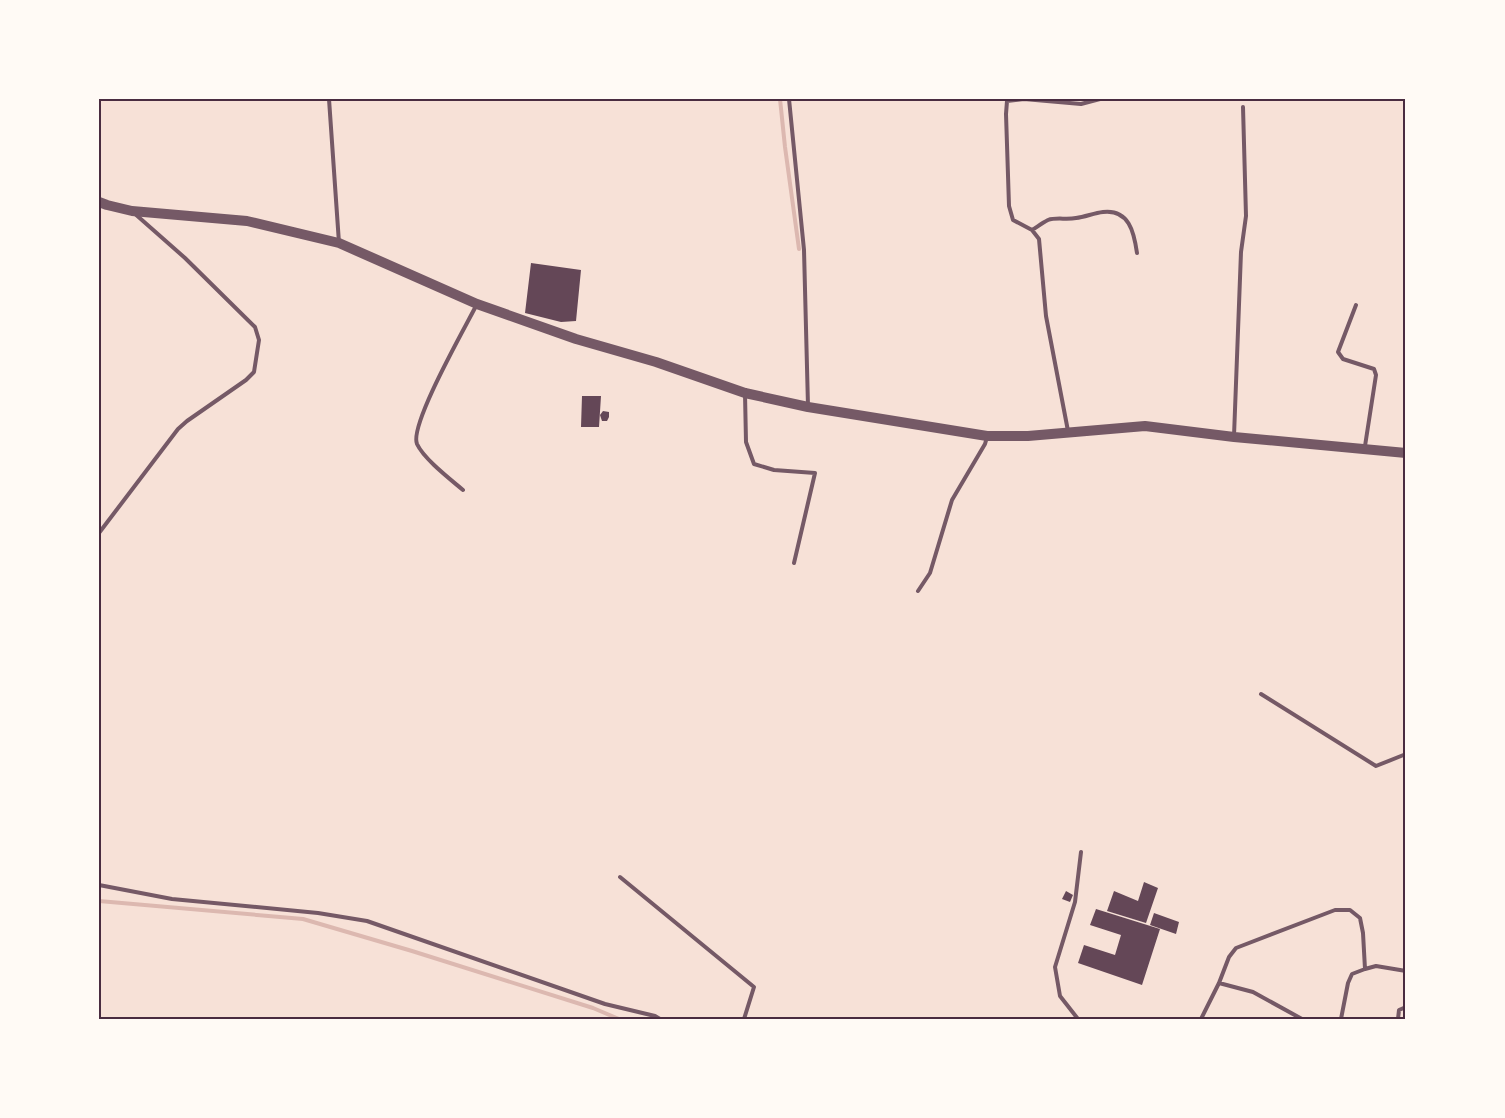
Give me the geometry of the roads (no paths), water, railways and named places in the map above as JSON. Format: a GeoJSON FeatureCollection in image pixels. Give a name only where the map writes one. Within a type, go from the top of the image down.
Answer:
{"type":"FeatureCollection","features":[{"type":"Feature","properties":{"kind":"street"},"geometry":{"type":"LineString","coordinates":[[99,202],[132,211],[247,221],[339,243],[477,304],[576,339],[656,362],[745,393],[808,407],[987,436],[1028,436],[1145,426],[1406,453]]}},
{"type":"Feature","properties":{"kind":"lane"},"geometry":{"type":"LineString","coordinates":[[329,99],[339,243]]}},
{"type":"Feature","properties":{"kind":"lane"},"geometry":{"type":"LineString","coordinates":[[789,99],[804,250],[808,407]]}},
{"type":"Feature","properties":{"kind":"lane"},"geometry":{"type":"LineString","coordinates":[[1068,432],[1046,316],[1039,238],[1032,230],[1013,220],[1009,206],[1007,100],[1024,99],[1081,104],[1100,99]]}},
{"type":"Feature","properties":{"kind":"lane"},"geometry":{"type":"LineString","coordinates":[[1234,437],[1241,252],[1246,216],[1243,107]]}},
{"type":"Feature","properties":{"kind":"lane"},"geometry":{"type":"LineString","coordinates":[[99,533],[178,429],[254,372],[259,340],[255,327],[185,258],[132,211]]}},
{"type":"Feature","properties":{"kind":"lane"},"geometry":{"type":"LineString","coordinates":[[1032,230],[1050,220],[1113,212],[1122,216],[1130,224],[1137,253]]}},
{"type":"Feature","properties":{"kind":"lane"},"geometry":{"type":"LineString","coordinates":[[463,490],[431,462],[417,443],[416,432],[438,379],[477,304]]}},
{"type":"Feature","properties":{"kind":"lane"},"geometry":{"type":"LineString","coordinates":[[1356,305],[1338,352],[1343,359],[1374,369],[1376,375],[1365,450]]}},
{"type":"Feature","properties":{"kind":"lane"},"geometry":{"type":"LineString","coordinates":[[745,393],[746,442],[754,464],[774,470],[815,473],[794,563]]}},
{"type":"Feature","properties":{"kind":"lane"},"geometry":{"type":"LineString","coordinates":[[918,591],[930,573],[952,500],[986,444],[987,436]]}},
{"type":"Feature","properties":{"kind":"lane"},"geometry":{"type":"LineString","coordinates":[[1261,694],[1376,766],[1406,754]]}},
{"type":"Feature","properties":{"kind":"lane"},"geometry":{"type":"LineString","coordinates":[[1078,1019],[1060,996],[1055,967],[1075,902],[1081,852]]}},
{"type":"Feature","properties":{"kind":"lane"},"geometry":{"type":"LineString","coordinates":[[620,877],[754,987],[744,1019]]}},
{"type":"Feature","properties":{"kind":"lane"},"geometry":{"type":"LineString","coordinates":[[99,885],[172,899],[318,913],[367,921],[605,1004],[660,1019]]}},
{"type":"Feature","properties":{"kind":"lane"},"geometry":{"type":"LineString","coordinates":[[1201,1019],[1229,957],[1236,948],[1335,910],[1350,910],[1360,918],[1365,969]]}},
{"type":"Feature","properties":{"kind":"lane"},"geometry":{"type":"LineString","coordinates":[[1341,1019],[1352,974],[1376,966],[1406,971]]}},
{"type":"Feature","properties":{"kind":"lane"},"geometry":{"type":"LineString","coordinates":[[1219,983],[1253,992],[1302,1019]]}},
{"type":"Feature","properties":{"kind":"lane"},"geometry":{"type":"LineString","coordinates":[[1398,1019],[1399,1010],[1406,1006]]}},
{"type":"Feature","properties":{"kind":"waterway"},"geometry":{"type":"LineString","coordinates":[[780,99],[799,249]]}},
{"type":"Feature","properties":{"kind":"waterway"},"geometry":{"type":"LineString","coordinates":[[99,901],[303,919],[593,1008],[619,1019]]}}]}
